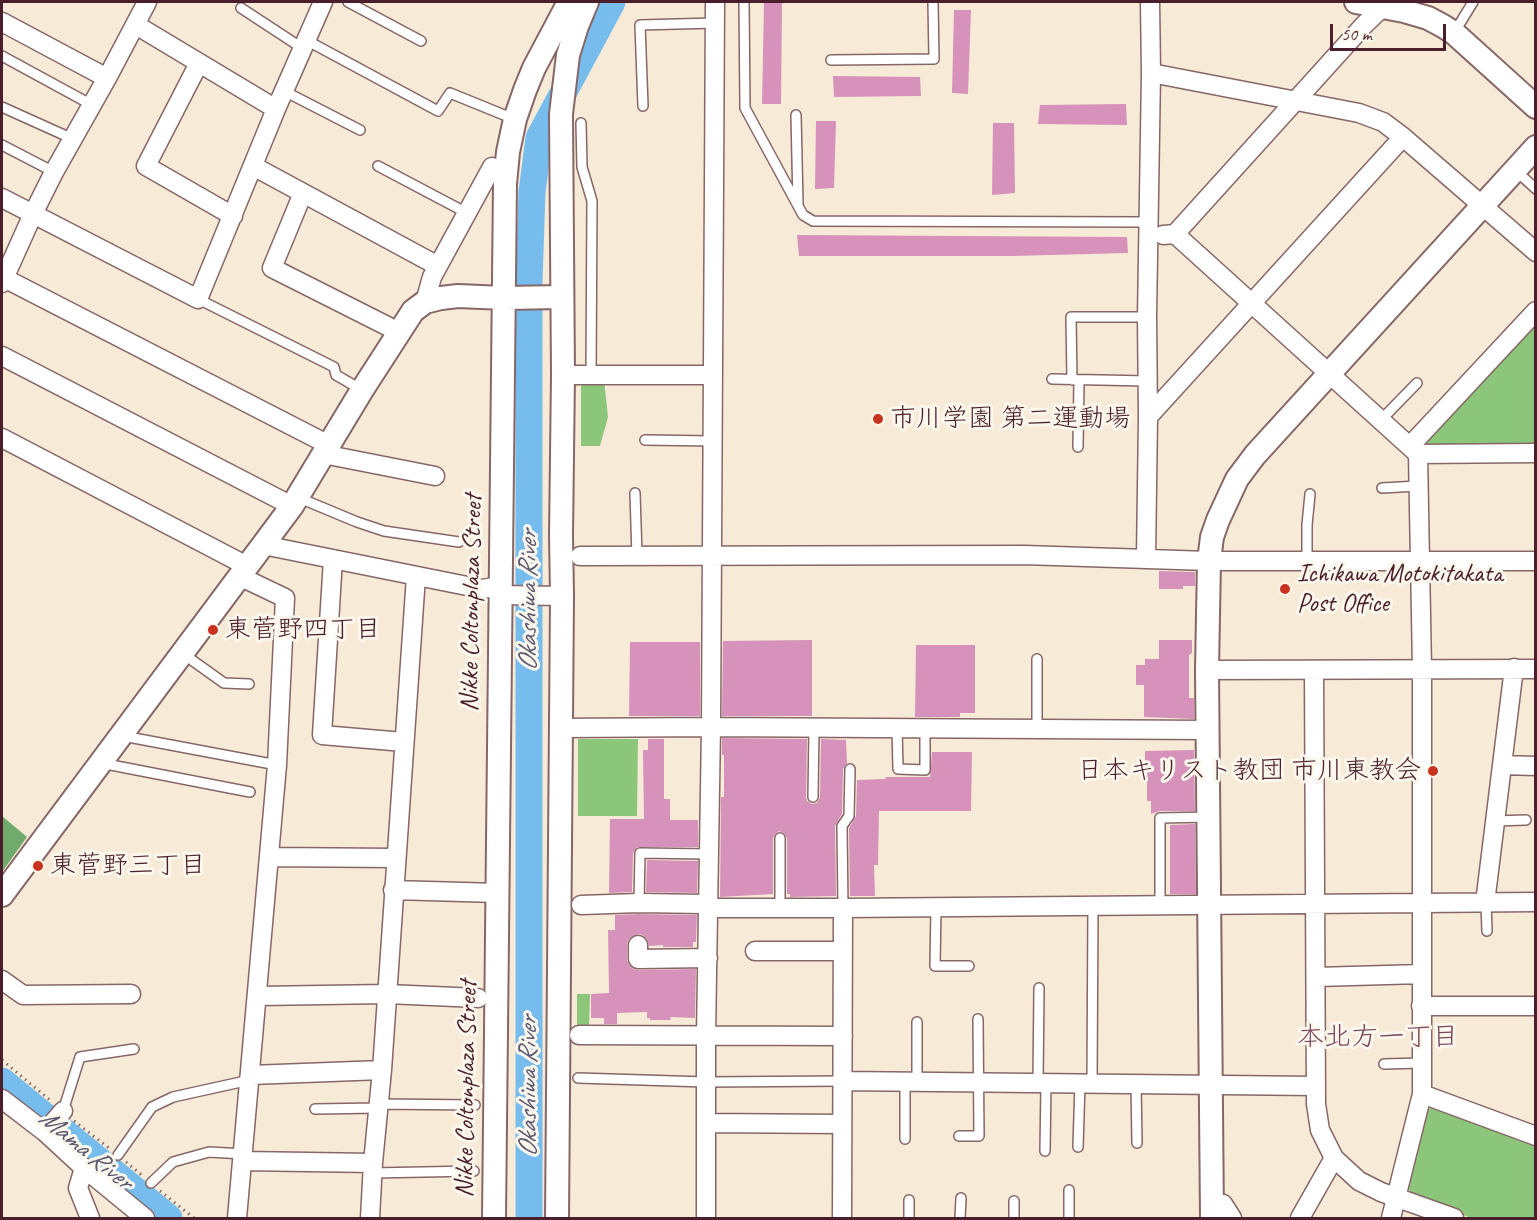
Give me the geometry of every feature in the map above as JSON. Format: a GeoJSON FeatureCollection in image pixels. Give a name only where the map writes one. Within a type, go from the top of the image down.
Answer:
{"type":"FeatureCollection","features":[{"type":"Feature","properties":{"kind":"street"},"geometry":{"type":"LineString","coordinates":[[147,2],[54,172],[2,279],[326,449],[435,476]]}},
{"type":"Feature","properties":{"kind":"street"},"geometry":{"type":"LineString","coordinates":[[2,198],[198,299],[276,109],[323,2]]}},
{"type":"Feature","properties":{"kind":"street","name":"Nikke Coltonplaza Street"},"geometry":{"type":"LineString","coordinates":[[494,1218],[501,590],[510,298],[505,184],[508,152],[515,119],[534,68],[569,2]]}},
{"type":"Feature","properties":{"kind":"street"},"geometry":{"type":"LineString","coordinates":[[557,1218],[563,375],[557,297],[561,114],[568,55],[587,2]]}},
{"type":"Feature","properties":{"kind":"street"},"geometry":{"type":"LineString","coordinates":[[706,1218],[716,2]]}},
{"type":"Feature","properties":{"kind":"street"},"geometry":{"type":"LineString","coordinates":[[1146,558],[1150,2]]}},
{"type":"Feature","properties":{"kind":"street"},"geometry":{"type":"LineString","coordinates":[[1356,2],[1385,4],[1428,18],[1454,33],[1536,107]]}},
{"type":"Feature","properties":{"kind":"street"},"geometry":{"type":"LineString","coordinates":[[1175,234],[1385,4]]}},
{"type":"Feature","properties":{"kind":"street"},"geometry":{"type":"LineString","coordinates":[[2,22],[107,78]]}},
{"type":"Feature","properties":{"kind":"street"},"geometry":{"type":"LineString","coordinates":[[136,25],[276,109]]}},
{"type":"Feature","properties":{"kind":"street"},"geometry":{"type":"LineString","coordinates":[[199,63],[146,166],[233,216]]}},
{"type":"Feature","properties":{"kind":"street"},"geometry":{"type":"LineString","coordinates":[[1151,73],[1359,113],[1383,122],[1403,136],[1536,252]]}},
{"type":"Feature","properties":{"kind":"street"},"geometry":{"type":"LineString","coordinates":[[1148,417],[1403,136]]}},
{"type":"Feature","properties":{"kind":"street"},"geometry":{"type":"LineString","coordinates":[[1213,1211],[1207,670],[1209,561],[1212,537],[1237,479],[1255,455],[1536,147]]}},
{"type":"Feature","properties":{"kind":"street"},"geometry":{"type":"LineString","coordinates":[[253,166],[438,266]]}},
{"type":"Feature","properties":{"kind":"street"},"geometry":{"type":"LineString","coordinates":[[425,302],[432,277],[492,167]]}},
{"type":"Feature","properties":{"kind":"street"},"geometry":{"type":"LineString","coordinates":[[303,193],[272,268],[399,332]]}},
{"type":"Feature","properties":{"kind":"street"},"geometry":{"type":"LineString","coordinates":[[1149,229],[1175,234],[1414,450],[1536,453]]}},
{"type":"Feature","properties":{"kind":"street"},"geometry":{"type":"LineString","coordinates":[[2,895],[295,501],[413,311],[425,302],[458,296],[557,297]]}},
{"type":"Feature","properties":{"kind":"street"},"geometry":{"type":"LineString","coordinates":[[1391,1218],[1422,1094],[1422,669],[1418,486],[1414,450],[1536,311]]}},
{"type":"Feature","properties":{"kind":"street"},"geometry":{"type":"LineString","coordinates":[[2,356],[295,501]]}},
{"type":"Feature","properties":{"kind":"street"},"geometry":{"type":"LineString","coordinates":[[563,375],[713,375]]}},
{"type":"Feature","properties":{"kind":"street"},"geometry":{"type":"LineString","coordinates":[[2,438],[243,571],[285,598],[278,765],[237,1218]]}},
{"type":"Feature","properties":{"kind":"street"},"geometry":{"type":"LineString","coordinates":[[263,545],[482,588],[562,597]]}},
{"type":"Feature","properties":{"kind":"street"},"geometry":{"type":"LineString","coordinates":[[580,556],[1024,555],[1209,561],[1536,561]]}},
{"type":"Feature","properties":{"kind":"street"},"geometry":{"type":"LineString","coordinates":[[333,559],[322,735],[404,742]]}},
{"type":"Feature","properties":{"kind":"street"},"geometry":{"type":"LineString","coordinates":[[370,1218],[416,576]]}},
{"type":"Feature","properties":{"kind":"street"},"geometry":{"type":"LineString","coordinates":[[1486,903],[1514,668]]}},
{"type":"Feature","properties":{"kind":"street"},"geometry":{"type":"LineString","coordinates":[[1207,670],[1536,669]]}},
{"type":"Feature","properties":{"kind":"street"},"geometry":{"type":"LineString","coordinates":[[1314,670],[1316,1104],[1320,1130],[1334,1158],[1359,1181],[1455,1218]]}},
{"type":"Feature","properties":{"kind":"street"},"geometry":{"type":"LineString","coordinates":[[561,728],[1208,730]]}},
{"type":"Feature","properties":{"kind":"street"},"geometry":{"type":"LineString","coordinates":[[1502,765],[1536,766]]}},
{"type":"Feature","properties":{"kind":"street"},"geometry":{"type":"LineString","coordinates":[[270,857],[396,858]]}},
{"type":"Feature","properties":{"kind":"street"},"geometry":{"type":"LineString","coordinates":[[393,890],[498,893]]}},
{"type":"Feature","properties":{"kind":"street"},"geometry":{"type":"LineString","coordinates":[[581,905],[639,903],[704,904],[708,908],[843,908],[1536,902]]}},
{"type":"Feature","properties":{"kind":"street"},"geometry":{"type":"LineString","coordinates":[[842,1218],[843,908]]}},
{"type":"Feature","properties":{"kind":"street"},"geometry":{"type":"LineString","coordinates":[[638,945],[638,959],[708,958]]}},
{"type":"Feature","properties":{"kind":"street"},"geometry":{"type":"LineString","coordinates":[[756,951],[843,951]]}},
{"type":"Feature","properties":{"kind":"street"},"geometry":{"type":"LineString","coordinates":[[1316,977],[1422,974]]}},
{"type":"Feature","properties":{"kind":"street"},"geometry":{"type":"LineString","coordinates":[[2,980],[23,994],[131,994]]}},
{"type":"Feature","properties":{"kind":"street"},"geometry":{"type":"LineString","coordinates":[[258,996],[387,994],[478,998]]}},
{"type":"Feature","properties":{"kind":"street"},"geometry":{"type":"LineString","coordinates":[[1421,1006],[1536,1006]]}},
{"type":"Feature","properties":{"kind":"street"},"geometry":{"type":"LineString","coordinates":[[579,1035],[843,1036]]}},
{"type":"Feature","properties":{"kind":"street"},"geometry":{"type":"LineString","coordinates":[[250,1078],[382,1070]]}},
{"type":"Feature","properties":{"kind":"street"},"geometry":{"type":"LineString","coordinates":[[843,1081],[1316,1086]]}},
{"type":"Feature","properties":{"kind":"street"},"geometry":{"type":"LineString","coordinates":[[1422,1094],[1536,1136]]}},
{"type":"Feature","properties":{"kind":"street"},"geometry":{"type":"LineString","coordinates":[[2,1099],[45,1132],[84,1168],[145,1218]]}},
{"type":"Feature","properties":{"kind":"street"},"geometry":{"type":"LineString","coordinates":[[45,1132],[63,1111]]}},
{"type":"Feature","properties":{"kind":"street"},"geometry":{"type":"LineString","coordinates":[[706,1123],[842,1124]]}},
{"type":"Feature","properties":{"kind":"street"},"geometry":{"type":"LineString","coordinates":[[244,1157],[373,1168]]}},
{"type":"Feature","properties":{"kind":"street"},"geometry":{"type":"LineString","coordinates":[[1300,1218],[1334,1158]]}},
{"type":"Feature","properties":{"kind":"street"},"geometry":{"type":"LineString","coordinates":[[84,1168],[78,1188],[90,1218]]}},
{"type":"Feature","properties":{"kind":"street"},"geometry":{"type":"LineString","coordinates":[[1213,1211],[1223,1204],[1232,1218]]}},
{"type":"Feature","properties":{"kind":"lane"},"geometry":{"type":"LineString","coordinates":[[348,2],[421,41]]}},
{"type":"Feature","properties":{"kind":"lane"},"geometry":{"type":"LineString","coordinates":[[744,2],[745,108],[802,215],[813,221],[1149,229]]}},
{"type":"Feature","properties":{"kind":"lane"},"geometry":{"type":"LineString","coordinates":[[831,60],[934,59],[933,2]]}},
{"type":"Feature","properties":{"kind":"lane"},"geometry":{"type":"LineString","coordinates":[[1454,33],[1473,2]]}},
{"type":"Feature","properties":{"kind":"lane"},"geometry":{"type":"LineString","coordinates":[[241,8],[304,44],[438,111],[450,93],[515,119]]}},
{"type":"Feature","properties":{"kind":"lane"},"geometry":{"type":"LineString","coordinates":[[643,106],[640,25],[715,23]]}},
{"type":"Feature","properties":{"kind":"lane"},"geometry":{"type":"LineString","coordinates":[[2,56],[92,105]]}},
{"type":"Feature","properties":{"kind":"lane"},"geometry":{"type":"LineString","coordinates":[[284,91],[360,130]]}},
{"type":"Feature","properties":{"kind":"lane"},"geometry":{"type":"LineString","coordinates":[[2,107],[72,139]]}},
{"type":"Feature","properties":{"kind":"lane"},"geometry":{"type":"LineString","coordinates":[[796,115],[798,207]]}},
{"type":"Feature","properties":{"kind":"lane"},"geometry":{"type":"LineString","coordinates":[[581,123],[582,167],[592,201],[591,375]]}},
{"type":"Feature","properties":{"kind":"lane"},"geometry":{"type":"LineString","coordinates":[[2,145],[54,172]]}},
{"type":"Feature","properties":{"kind":"lane"},"geometry":{"type":"LineString","coordinates":[[378,166],[468,213]]}},
{"type":"Feature","properties":{"kind":"lane"},"geometry":{"type":"LineString","coordinates":[[1515,170],[1536,189]]}},
{"type":"Feature","properties":{"kind":"lane"},"geometry":{"type":"LineString","coordinates":[[198,299],[334,367],[336,375],[362,390]]}},
{"type":"Feature","properties":{"kind":"lane"},"geometry":{"type":"LineString","coordinates":[[1078,447],[1071,317],[1147,317]]}},
{"type":"Feature","properties":{"kind":"lane"},"geometry":{"type":"LineString","coordinates":[[1052,379],[1148,381]]}},
{"type":"Feature","properties":{"kind":"lane"},"geometry":{"type":"LineString","coordinates":[[1381,420],[1417,383]]}},
{"type":"Feature","properties":{"kind":"lane"},"geometry":{"type":"LineString","coordinates":[[645,440],[712,441]]}},
{"type":"Feature","properties":{"kind":"lane"},"geometry":{"type":"LineString","coordinates":[[1382,488],[1418,486]]}},
{"type":"Feature","properties":{"kind":"lane"},"geometry":{"type":"LineString","coordinates":[[635,493],[637,556]]}},
{"type":"Feature","properties":{"kind":"lane"},"geometry":{"type":"LineString","coordinates":[[1307,561],[1310,494]]}},
{"type":"Feature","properties":{"kind":"lane"},"geometry":{"type":"LineString","coordinates":[[295,501],[384,531],[459,542]]}},
{"type":"Feature","properties":{"kind":"lane"},"geometry":{"type":"LineString","coordinates":[[182,653],[224,683],[249,684]]}},
{"type":"Feature","properties":{"kind":"lane"},"geometry":{"type":"LineString","coordinates":[[1037,659],[1037,729]]}},
{"type":"Feature","properties":{"kind":"lane"},"geometry":{"type":"LineString","coordinates":[[813,797],[814,728]]}},
{"type":"Feature","properties":{"kind":"lane"},"geometry":{"type":"LineString","coordinates":[[897,728],[898,770],[925,770],[925,728]]}},
{"type":"Feature","properties":{"kind":"lane"},"geometry":{"type":"LineString","coordinates":[[120,735],[278,765]]}},
{"type":"Feature","properties":{"kind":"lane"},"geometry":{"type":"LineString","coordinates":[[106,754],[111,765],[250,792]]}},
{"type":"Feature","properties":{"kind":"lane"},"geometry":{"type":"LineString","coordinates":[[843,908],[843,826],[849,816],[850,769]]}},
{"type":"Feature","properties":{"kind":"lane"},"geometry":{"type":"LineString","coordinates":[[1160,905],[1160,818],[1209,817]]}},
{"type":"Feature","properties":{"kind":"lane"},"geometry":{"type":"LineString","coordinates":[[1495,821],[1526,820]]}},
{"type":"Feature","properties":{"kind":"lane"},"geometry":{"type":"LineString","coordinates":[[780,838],[780,908]]}},
{"type":"Feature","properties":{"kind":"lane"},"geometry":{"type":"LineString","coordinates":[[639,903],[640,853],[709,854]]}},
{"type":"Feature","properties":{"kind":"lane"},"geometry":{"type":"LineString","coordinates":[[1486,903],[1487,931]]}},
{"type":"Feature","properties":{"kind":"lane"},"geometry":{"type":"LineString","coordinates":[[1078,1147],[1086,1083],[1093,905]]}},
{"type":"Feature","properties":{"kind":"lane"},"geometry":{"type":"LineString","coordinates":[[936,907],[935,966],[969,966]]}},
{"type":"Feature","properties":{"kind":"lane"},"geometry":{"type":"LineString","coordinates":[[1039,988],[1045,1150]]}},
{"type":"Feature","properties":{"kind":"lane"},"geometry":{"type":"LineString","coordinates":[[959,1136],[979,1136],[978,1018]]}},
{"type":"Feature","properties":{"kind":"lane"},"geometry":{"type":"LineString","coordinates":[[905,1139],[917,1022]]}},
{"type":"Feature","properties":{"kind":"lane"},"geometry":{"type":"LineString","coordinates":[[63,1111],[80,1057],[134,1049]]}},
{"type":"Feature","properties":{"kind":"lane"},"geometry":{"type":"LineString","coordinates":[[1384,1064],[1421,1063]]}},
{"type":"Feature","properties":{"kind":"lane"},"geometry":{"type":"LineString","coordinates":[[117,1155],[152,1107],[174,1097],[250,1078]]}},
{"type":"Feature","properties":{"kind":"lane"},"geometry":{"type":"LineString","coordinates":[[578,1078],[706,1082],[843,1081]]}},
{"type":"Feature","properties":{"kind":"lane"},"geometry":{"type":"LineString","coordinates":[[1136,1084],[1137,1143]]}},
{"type":"Feature","properties":{"kind":"lane"},"geometry":{"type":"LineString","coordinates":[[315,1109],[475,1105]]}},
{"type":"Feature","properties":{"kind":"lane"},"geometry":{"type":"LineString","coordinates":[[151,1184],[173,1162],[209,1152],[244,1157]]}},
{"type":"Feature","properties":{"kind":"lane"},"geometry":{"type":"LineString","coordinates":[[373,1168],[474,1171]]}},
{"type":"Feature","properties":{"kind":"lane"},"geometry":{"type":"LineString","coordinates":[[1068,1218],[1069,1190]]}},
{"type":"Feature","properties":{"kind":"lane"},"geometry":{"type":"LineString","coordinates":[[960,1218],[961,1198]]}},
{"type":"Feature","properties":{"kind":"lane"},"geometry":{"type":"LineString","coordinates":[[909,1200],[909,1218]]}},
{"type":"Feature","properties":{"kind":"lane"},"geometry":{"type":"LineString","coordinates":[[1014,1201],[1014,1218]]}},
{"type":"Feature","properties":{"kind":"path"},"geometry":{"type":"LineString","coordinates":[[2,1060],[194,1218]]}},
{"type":"Feature","properties":{"kind":"green space"},"geometry":{"type":"Polygon","coordinates":[[[1535,320],[1535,445],[1422,446],[1535,320]]]}},
{"type":"Feature","properties":{"kind":"green space"},"geometry":{"type":"Polygon","coordinates":[[[581,380],[604,380],[608,417],[600,446],[581,446],[581,380]]]}},
{"type":"Feature","properties":{"kind":"green space"},"geometry":{"type":"Polygon","coordinates":[[[578,739],[638,739],[637,816],[578,816],[578,739]]]}},
{"type":"Feature","properties":{"kind":"green space"},"geometry":{"type":"Polygon","coordinates":[[[2,816],[27,837],[2,872],[2,816]]]}},
{"type":"Feature","properties":{"kind":"green space"},"geometry":{"type":"Polygon","coordinates":[[[577,994],[590,994],[589,1030],[577,1030],[577,994]]]}},
{"type":"Feature","properties":{"kind":"green space"},"geometry":{"type":"Polygon","coordinates":[[[1434,1106],[1535,1141],[1535,1218],[1471,1218],[1412,1195],[1407,1185],[1426,1111],[1434,1106]]]}},
{"type":"Feature","properties":{"kind":"building"},"geometry":{"type":"Polygon","coordinates":[[[764,2],[782,2],[781,104],[762,104],[764,2]]]}},
{"type":"Feature","properties":{"kind":"building"},"geometry":{"type":"Polygon","coordinates":[[[954,10],[971,10],[968,94],[952,93],[954,10]]]}},
{"type":"Feature","properties":{"kind":"building"},"geometry":{"type":"Polygon","coordinates":[[[833,76],[920,77],[921,96],[834,97],[833,76]]]}},
{"type":"Feature","properties":{"kind":"building"},"geometry":{"type":"Polygon","coordinates":[[[1126,104],[1127,125],[1038,124],[1040,105],[1126,104]]]}},
{"type":"Feature","properties":{"kind":"building"},"geometry":{"type":"Polygon","coordinates":[[[816,121],[836,121],[834,188],[815,189],[816,121]]]}},
{"type":"Feature","properties":{"kind":"building"},"geometry":{"type":"Polygon","coordinates":[[[993,123],[1014,123],[1015,193],[992,195],[993,123]]]}},
{"type":"Feature","properties":{"kind":"building"},"geometry":{"type":"Polygon","coordinates":[[[797,235],[1127,237],[1128,253],[1012,256],[799,256],[797,235]]]}},
{"type":"Feature","properties":{"kind":"building"},"geometry":{"type":"Polygon","coordinates":[[[1159,571],[1195,572],[1195,586],[1183,586],[1183,589],[1159,589],[1159,571]]]}},
{"type":"Feature","properties":{"kind":"building"},"geometry":{"type":"Polygon","coordinates":[[[812,640],[812,716],[722,716],[723,641],[812,640]]]}},
{"type":"Feature","properties":{"kind":"building"},"geometry":{"type":"Polygon","coordinates":[[[1159,640],[1192,640],[1192,653],[1189,655],[1189,698],[1194,698],[1194,719],[1144,717],[1144,685],[1136,685],[1136,665],[1145,665],[1145,659],[1159,659],[1159,640]]]}},
{"type":"Feature","properties":{"kind":"building"},"geometry":{"type":"Polygon","coordinates":[[[630,642],[700,642],[700,716],[629,716],[630,642]]]}},
{"type":"Feature","properties":{"kind":"building"},"geometry":{"type":"Polygon","coordinates":[[[916,645],[975,645],[975,713],[960,713],[960,717],[915,717],[916,645]]]}},
{"type":"Feature","properties":{"kind":"building"},"geometry":{"type":"Polygon","coordinates":[[[722,738],[807,739],[806,797],[807,801],[812,804],[817,803],[820,797],[821,739],[846,740],[847,763],[843,769],[842,814],[835,826],[836,896],[790,897],[790,894],[787,894],[787,838],[779,831],[773,838],[773,894],[720,897],[721,797],[724,797],[722,738]]]}},
{"type":"Feature","properties":{"kind":"building"},"geometry":{"type":"Polygon","coordinates":[[[648,739],[664,739],[664,799],[670,799],[670,820],[698,820],[698,847],[637,847],[633,853],[632,892],[609,893],[610,819],[644,819],[643,750],[648,750],[648,739]]]}},
{"type":"Feature","properties":{"kind":"building"},"geometry":{"type":"Polygon","coordinates":[[[1194,750],[1195,811],[1160,811],[1151,814],[1151,801],[1147,801],[1145,751],[1194,750]]]}},
{"type":"Feature","properties":{"kind":"building"},"geometry":{"type":"Polygon","coordinates":[[[932,752],[972,752],[971,811],[879,811],[878,865],[874,865],[875,896],[850,896],[849,828],[856,816],[857,780],[885,779],[886,777],[930,777],[932,752]]]}},
{"type":"Feature","properties":{"kind":"building"},"geometry":{"type":"Polygon","coordinates":[[[1195,824],[1196,894],[1170,894],[1170,825],[1195,824]]]}},
{"type":"Feature","properties":{"kind":"building"},"geometry":{"type":"Polygon","coordinates":[[[647,860],[698,861],[697,893],[646,892],[647,860]]]}},
{"type":"Feature","properties":{"kind":"building"},"geometry":{"type":"Polygon","coordinates":[[[615,915],[697,915],[696,942],[693,942],[693,947],[649,946],[647,939],[639,934],[632,936],[627,945],[627,960],[633,969],[696,969],[695,1018],[670,1017],[671,1020],[650,1020],[647,1018],[647,1012],[617,1013],[617,1024],[604,1024],[604,1018],[591,1018],[591,994],[609,993],[608,930],[615,930],[615,915]]]}},
{"type":"Feature","properties":{"kind":"waterway","name":"Okashiwa River"},"geometry":{"type":"LineString","coordinates":[[529,1218],[529,281],[532,192],[539,138],[612,2]]}},
{"type":"Feature","properties":{"kind":"waterway","name":"Mama River"},"geometry":{"type":"LineString","coordinates":[[2,1081],[169,1218]]}},
{"type":"Feature","properties":{"kind":"place","name":"市川学園 第二運動場"},"geometry":{"type":"Point","coordinates":[878,419]}},
{"type":"Feature","properties":{"kind":"place","name":"Ichikawa Motokitakata Post Office"},"geometry":{"type":"Point","coordinates":[1285,589]}},
{"type":"Feature","properties":{"kind":"place","name":"東菅野四丁目"},"geometry":{"type":"Point","coordinates":[213,630]}},
{"type":"Feature","properties":{"kind":"place","name":"日本キリスト教団 市川東教会"},"geometry":{"type":"Point","coordinates":[1433,771]}},
{"type":"Feature","properties":{"kind":"place","name":"東菅野三丁目"},"geometry":{"type":"Point","coordinates":[38,866]}},
{"type":"Feature","properties":{"kind":"district","name":"本北方一丁目"},"geometry":{"type":"Point","coordinates":[1378,1038]}}]}
